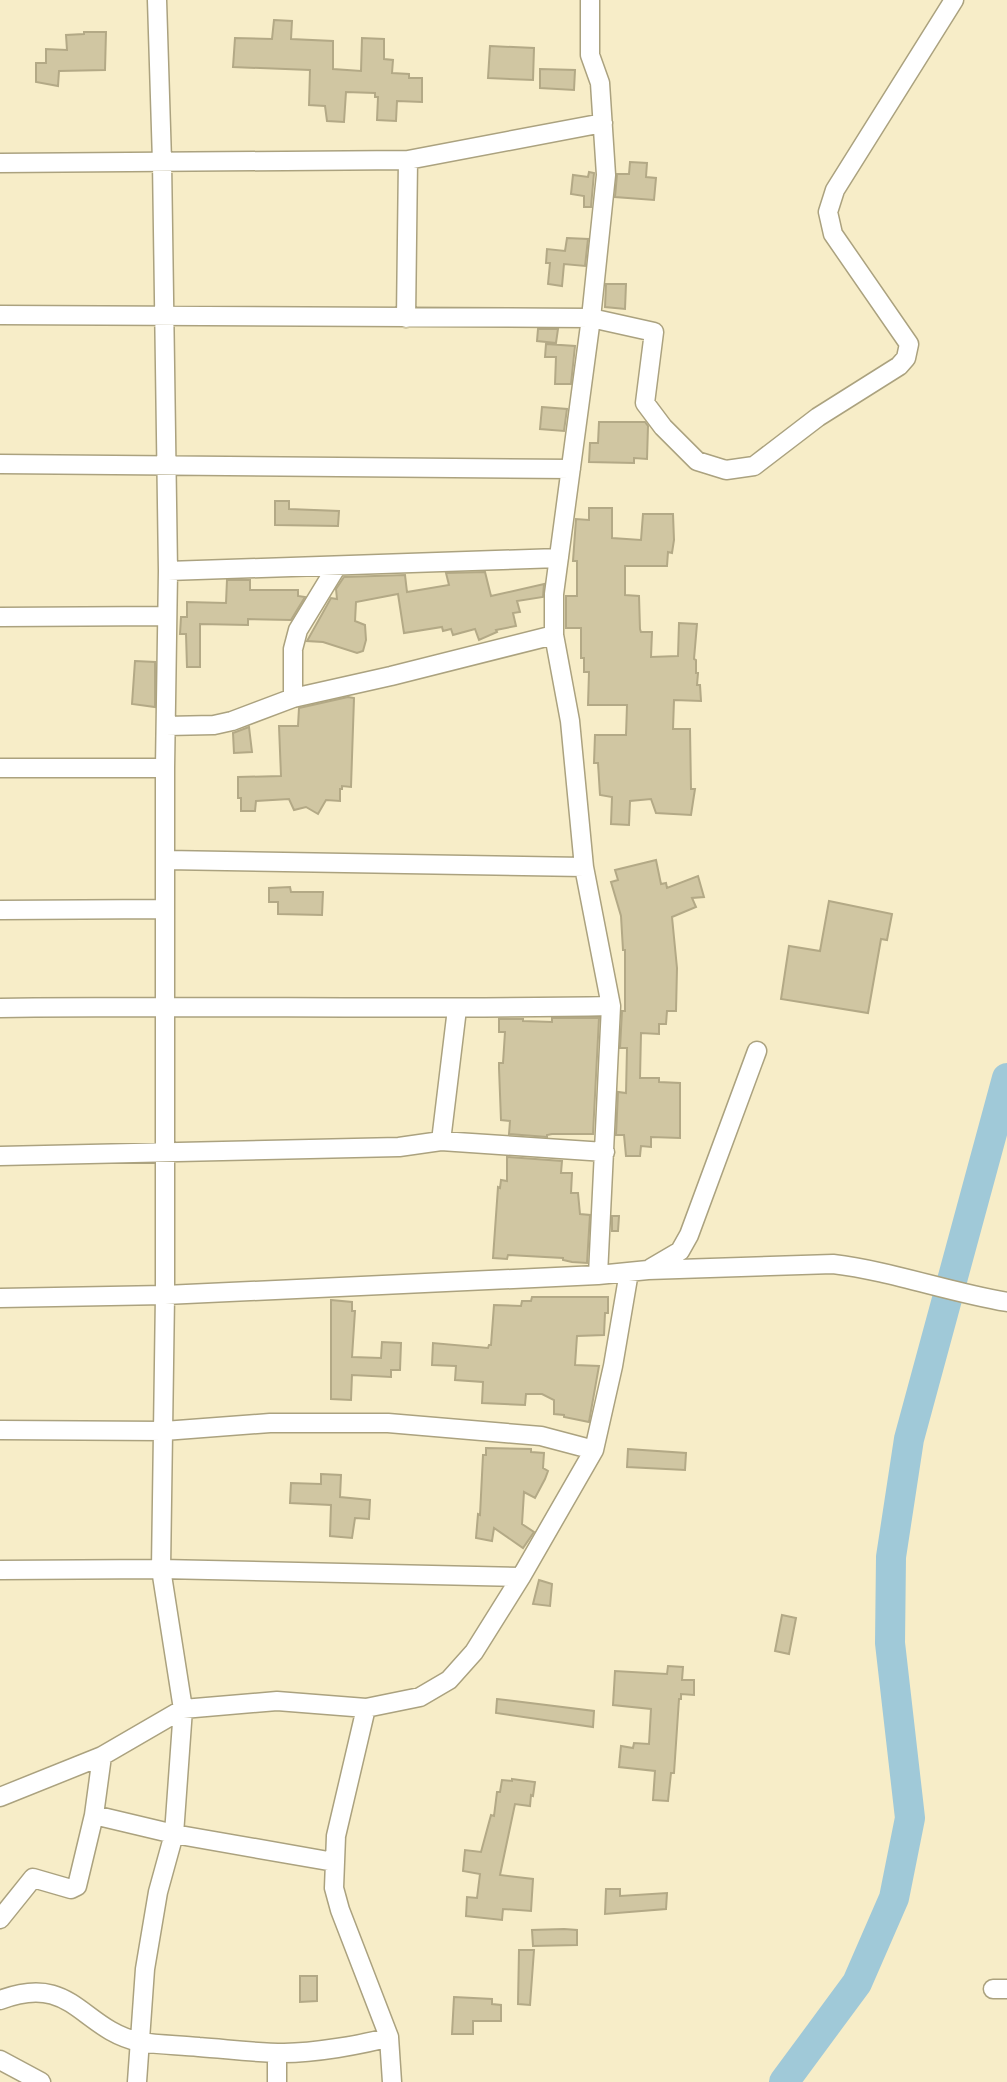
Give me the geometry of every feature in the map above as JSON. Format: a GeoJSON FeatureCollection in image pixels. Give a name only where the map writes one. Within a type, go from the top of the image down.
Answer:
{"type":"FeatureCollection","features":[{"type":"Feature","properties":{"kind":"street"},"geometry":{"type":"LineString","coordinates":[[137,2082],[142,2042],[145,1969],[158,1892],[174,1834],[183,1709],[161,1569],[168,571],[157,0]]}},
{"type":"Feature","properties":{"kind":"street"},"geometry":{"type":"LineString","coordinates":[[590,0],[590,55],[600,83],[606,175],[591,318],[554,594],[554,635],[570,722],[584,867],[611,1006],[598,1275]]}},
{"type":"Feature","properties":{"kind":"street"},"geometry":{"type":"LineString","coordinates":[[0,315],[164,318],[591,318],[654,332],[645,403],[663,427],[697,461],[726,470],[754,466],[818,416],[899,366],[906,358],[909,344],[837,243],[828,212],[835,190],[954,0]]}},
{"type":"Feature","properties":{"kind":"street"},"geometry":{"type":"LineString","coordinates":[[0,163],[408,160],[603,122]]}},
{"type":"Feature","properties":{"kind":"street"},"geometry":{"type":"LineString","coordinates":[[406,318],[408,160]]}},
{"type":"Feature","properties":{"kind":"street"},"geometry":{"type":"LineString","coordinates":[[0,464],[572,469]]}},
{"type":"Feature","properties":{"kind":"street"},"geometry":{"type":"LineString","coordinates":[[168,571],[559,558]]}},
{"type":"Feature","properties":{"kind":"street"},"geometry":{"type":"LineString","coordinates":[[293,698],[293,649],[298,630],[337,566]]}},
{"type":"Feature","properties":{"kind":"street"},"geometry":{"type":"LineString","coordinates":[[0,617],[167,616]]}},
{"type":"Feature","properties":{"kind":"street"},"geometry":{"type":"LineString","coordinates":[[166,726],[214,725],[232,721],[293,698],[554,635]]}},
{"type":"Feature","properties":{"kind":"street"},"geometry":{"type":"LineString","coordinates":[[0,768],[165,768]]}},
{"type":"Feature","properties":{"kind":"street"},"geometry":{"type":"LineString","coordinates":[[166,860],[584,867]]}},
{"type":"Feature","properties":{"kind":"street"},"geometry":{"type":"LineString","coordinates":[[0,911],[165,909]]}},
{"type":"Feature","properties":{"kind":"street"},"geometry":{"type":"LineString","coordinates":[[0,1008],[165,1006],[457,1009],[611,1006]]}},
{"type":"Feature","properties":{"kind":"street"},"geometry":{"type":"LineString","coordinates":[[441,1141],[457,1009]]}},
{"type":"Feature","properties":{"kind":"street"},"geometry":{"type":"LineString","coordinates":[[648,1270],[680,1251],[690,1235],[757,1051]]}},
{"type":"Feature","properties":{"kind":"street"},"geometry":{"type":"LineString","coordinates":[[0,1156],[399,1147],[441,1141],[605,1152]]}},
{"type":"Feature","properties":{"kind":"street"},"geometry":{"type":"LineString","coordinates":[[0,1298],[165,1295],[598,1275],[648,1270],[833,1264],[1001,1301]]}},
{"type":"Feature","properties":{"kind":"street"},"geometry":{"type":"LineString","coordinates":[[0,1797],[102,1756],[183,1709],[276,1701],[366,1708],[420,1697],[449,1680],[474,1652],[521,1577],[594,1450],[613,1366],[629,1272]]}},
{"type":"Feature","properties":{"kind":"street"},"geometry":{"type":"LineString","coordinates":[[0,1430],[164,1431],[270,1423],[388,1423],[541,1436],[594,1450]]}},
{"type":"Feature","properties":{"kind":"street"},"geometry":{"type":"LineString","coordinates":[[0,1570],[161,1569],[521,1577]]}},
{"type":"Feature","properties":{"kind":"street"},"geometry":{"type":"LineString","coordinates":[[366,1708],[336,1836],[336,1899],[389,2037],[392,2082]]}},
{"type":"Feature","properties":{"kind":"street"},"geometry":{"type":"LineString","coordinates":[[0,1919],[33,1878],[71,1889],[77,1886],[94,1815],[102,1756]]}},
{"type":"Feature","properties":{"kind":"street"},"geometry":{"type":"LineString","coordinates":[[94,1815],[174,1834],[334,1862]]}},
{"type":"Feature","properties":{"kind":"street"},"geometry":{"type":"LineString","coordinates":[[0,2000],[21,1992],[46,1992],[68,2001],[111,2031],[142,2042],[277,2053],[369,2043],[389,2037]]}},
{"type":"Feature","properties":{"kind":"street"},"geometry":{"type":"LineString","coordinates":[[277,2053],[277,2082]]}},
{"type":"Feature","properties":{"kind":"street"},"geometry":{"type":"LineString","coordinates":[[0,2060],[41,2082]]}},
{"type":"Feature","properties":{"kind":"building"},"geometry":{"type":"Polygon","coordinates":[[[274,20],[292,21],[291,39],[333,41],[333,69],[361,71],[362,38],[384,39],[384,59],[393,60],[392,73],[409,74],[409,78],[422,78],[422,102],[397,101],[396,121],[377,120],[378,97],[375,97],[375,93],[346,92],[344,122],[327,121],[325,106],[309,105],[310,70],[233,67],[235,38],[272,39],[274,20]]]}},
{"type":"Feature","properties":{"kind":"building"},"geometry":{"type":"Polygon","coordinates":[[[106,32],[105,70],[59,71],[58,86],[36,82],[36,63],[46,63],[46,49],[67,50],[66,35],[106,32]]]}},
{"type":"Feature","properties":{"kind":"building"},"geometry":{"type":"Polygon","coordinates":[[[490,46],[534,48],[533,80],[488,78],[490,46]]]}},
{"type":"Feature","properties":{"kind":"building"},"geometry":{"type":"Polygon","coordinates":[[[540,69],[575,70],[574,90],[540,88],[540,69]]]}},
{"type":"Feature","properties":{"kind":"building"},"geometry":{"type":"Polygon","coordinates":[[[630,162],[647,163],[646,177],[656,178],[654,200],[615,197],[617,174],[629,174],[630,162]]]}},
{"type":"Feature","properties":{"kind":"building"},"geometry":{"type":"Polygon","coordinates":[[[589,172],[594,173],[591,207],[584,207],[584,196],[571,194],[573,175],[588,177],[589,172]]]}},
{"type":"Feature","properties":{"kind":"building"},"geometry":{"type":"Polygon","coordinates":[[[567,238],[588,239],[585,266],[564,264],[562,286],[548,284],[550,263],[546,263],[547,249],[565,251],[567,238]]]}},
{"type":"Feature","properties":{"kind":"building"},"geometry":{"type":"Polygon","coordinates":[[[606,284],[626,284],[625,309],[605,307],[606,284]]]}},
{"type":"Feature","properties":{"kind":"building"},"geometry":{"type":"Polygon","coordinates":[[[538,329],[558,329],[556,343],[537,341],[538,329]]]}},
{"type":"Feature","properties":{"kind":"building"},"geometry":{"type":"Polygon","coordinates":[[[546,344],[575,346],[571,384],[555,384],[556,357],[545,357],[546,344]]]}},
{"type":"Feature","properties":{"kind":"building"},"geometry":{"type":"Polygon","coordinates":[[[542,407],[567,409],[564,431],[540,429],[542,407]]]}},
{"type":"Feature","properties":{"kind":"building"},"geometry":{"type":"Polygon","coordinates":[[[599,422],[645,422],[648,426],[647,459],[634,458],[634,463],[589,462],[590,443],[598,443],[599,422]]]}},
{"type":"Feature","properties":{"kind":"building"},"geometry":{"type":"Polygon","coordinates":[[[275,501],[289,501],[289,509],[339,511],[338,526],[275,525],[275,501]]]}},
{"type":"Feature","properties":{"kind":"building"},"geometry":{"type":"Polygon","coordinates":[[[589,508],[612,508],[612,538],[641,540],[643,514],[673,514],[674,540],[672,553],[668,552],[667,566],[625,566],[625,595],[639,596],[641,632],[652,632],[651,657],[678,656],[679,623],[697,624],[694,659],[701,701],[674,700],[673,729],[690,729],[691,789],[695,789],[691,815],[656,813],[651,799],[630,801],[629,825],[611,824],[612,797],[600,795],[598,763],[594,763],[595,735],[626,735],[627,705],[588,705],[589,672],[584,672],[584,658],[581,658],[581,628],[566,628],[566,596],[577,596],[577,561],[573,561],[576,519],[589,520],[589,508]]]}},
{"type":"Feature","properties":{"kind":"building"},"geometry":{"type":"Polygon","coordinates":[[[485,572],[491,596],[544,584],[543,597],[517,601],[520,612],[513,613],[516,626],[496,630],[497,632],[479,640],[475,629],[453,635],[451,629],[443,631],[442,627],[404,633],[398,594],[356,602],[355,621],[365,625],[366,640],[363,651],[357,653],[323,642],[307,641],[331,598],[337,599],[336,589],[344,577],[405,575],[407,592],[449,585],[446,573],[485,572]]]}},
{"type":"Feature","properties":{"kind":"building"},"geometry":{"type":"Polygon","coordinates":[[[227,580],[250,580],[250,590],[298,590],[298,596],[305,597],[291,620],[248,619],[248,625],[200,624],[200,667],[187,667],[186,634],[180,634],[181,617],[187,617],[187,602],[226,603],[227,580]]]}},
{"type":"Feature","properties":{"kind":"building"},"geometry":{"type":"Polygon","coordinates":[[[135,661],[155,662],[155,707],[132,704],[135,661]]]}},
{"type":"Feature","properties":{"kind":"building"},"geometry":{"type":"Polygon","coordinates":[[[354,698],[351,787],[342,786],[340,801],[326,800],[318,814],[306,807],[294,810],[289,799],[256,801],[255,811],[241,811],[238,777],[281,776],[279,726],[298,726],[299,708],[354,698]]]}},
{"type":"Feature","properties":{"kind":"building"},"geometry":{"type":"Polygon","coordinates":[[[249,727],[252,752],[234,753],[233,733],[249,727]]]}},
{"type":"Feature","properties":{"kind":"building"},"geometry":{"type":"Polygon","coordinates":[[[656,860],[661,884],[666,883],[667,888],[698,876],[704,897],[692,898],[696,907],[672,917],[677,968],[676,1011],[667,1011],[666,1024],[659,1024],[659,1034],[641,1033],[640,1078],[659,1078],[659,1082],[680,1083],[680,1138],[651,1137],[651,1147],[641,1146],[640,1156],[626,1156],[624,1135],[616,1135],[618,1092],[626,1093],[627,1048],[620,1048],[622,1011],[625,1011],[625,950],[621,916],[611,882],[618,880],[615,870],[656,860]]]}},
{"type":"Feature","properties":{"kind":"building"},"geometry":{"type":"Polygon","coordinates":[[[290,887],[291,892],[323,892],[322,915],[278,914],[278,902],[269,902],[269,888],[290,887]]]}},
{"type":"Feature","properties":{"kind":"building"},"geometry":{"type":"Polygon","coordinates":[[[829,901],[892,914],[887,940],[881,939],[868,1013],[781,999],[789,946],[820,951],[829,901]]]}},
{"type":"Feature","properties":{"kind":"building"},"geometry":{"type":"Polygon","coordinates":[[[552,1018],[599,1018],[593,1134],[552,1134],[547,1137],[509,1134],[510,1121],[501,1120],[499,1063],[503,1063],[505,1032],[499,1032],[499,1019],[552,1022],[552,1018]]]}},
{"type":"Feature","properties":{"kind":"building"},"geometry":{"type":"Polygon","coordinates":[[[507,1157],[562,1161],[561,1173],[572,1173],[571,1193],[578,1193],[580,1214],[590,1215],[587,1263],[563,1258],[508,1255],[507,1259],[493,1258],[498,1187],[500,1188],[501,1180],[507,1181],[507,1157]]]}},
{"type":"Feature","properties":{"kind":"building"},"geometry":{"type":"Polygon","coordinates":[[[612,1216],[619,1216],[618,1231],[612,1231],[612,1216]]]}},
{"type":"Feature","properties":{"kind":"building"},"geometry":{"type":"Polygon","coordinates":[[[532,1297],[608,1297],[604,1335],[577,1336],[575,1365],[599,1366],[589,1422],[554,1414],[554,1400],[542,1394],[526,1394],[525,1405],[482,1403],[483,1382],[455,1380],[456,1366],[432,1365],[433,1343],[488,1348],[491,1345],[494,1305],[521,1306],[522,1301],[531,1301],[532,1297]]]}},
{"type":"Feature","properties":{"kind":"building"},"geometry":{"type":"Polygon","coordinates":[[[331,1300],[352,1302],[352,1311],[355,1311],[352,1357],[381,1358],[382,1342],[401,1343],[400,1370],[391,1370],[391,1377],[352,1375],[351,1400],[331,1399],[331,1300]]]}},
{"type":"Feature","properties":{"kind":"building"},"geometry":{"type":"Polygon","coordinates":[[[486,1448],[531,1449],[531,1452],[544,1453],[543,1468],[548,1471],[545,1479],[535,1498],[524,1492],[522,1524],[534,1532],[523,1548],[494,1528],[492,1541],[476,1538],[483,1455],[486,1455],[486,1448]]]}},
{"type":"Feature","properties":{"kind":"building"},"geometry":{"type":"Polygon","coordinates":[[[628,1449],[686,1453],[685,1470],[627,1467],[628,1449]]]}},
{"type":"Feature","properties":{"kind":"building"},"geometry":{"type":"Polygon","coordinates":[[[321,1474],[341,1475],[340,1497],[370,1500],[369,1519],[355,1518],[352,1538],[330,1536],[331,1505],[290,1503],[291,1483],[321,1484],[321,1474]]]}},
{"type":"Feature","properties":{"kind":"building"},"geometry":{"type":"Polygon","coordinates":[[[539,1580],[552,1584],[550,1606],[533,1604],[539,1580]]]}},
{"type":"Feature","properties":{"kind":"building"},"geometry":{"type":"Polygon","coordinates":[[[782,1615],[796,1618],[789,1654],[775,1651],[782,1615]]]}},
{"type":"Feature","properties":{"kind":"building"},"geometry":{"type":"Polygon","coordinates":[[[668,1666],[683,1667],[682,1680],[694,1680],[694,1695],[681,1694],[679,1699],[674,1773],[671,1773],[668,1801],[653,1800],[655,1771],[619,1767],[621,1746],[633,1748],[634,1743],[649,1744],[651,1709],[613,1705],[615,1671],[667,1674],[668,1666]]]}},
{"type":"Feature","properties":{"kind":"building"},"geometry":{"type":"Polygon","coordinates":[[[497,1699],[594,1711],[593,1727],[496,1713],[497,1699]]]}},
{"type":"Feature","properties":{"kind":"building"},"geometry":{"type":"Polygon","coordinates":[[[502,1780],[535,1782],[530,1806],[515,1804],[500,1875],[533,1879],[531,1911],[503,1909],[502,1920],[466,1916],[467,1897],[477,1898],[480,1874],[463,1871],[465,1850],[481,1852],[491,1815],[494,1816],[497,1792],[500,1792],[502,1780]]]}},
{"type":"Feature","properties":{"kind":"building"},"geometry":{"type":"Polygon","coordinates":[[[606,1889],[620,1889],[620,1896],[667,1893],[666,1909],[605,1914],[606,1889]]]}},
{"type":"Feature","properties":{"kind":"building"},"geometry":{"type":"Polygon","coordinates":[[[532,1930],[577,1930],[577,1945],[533,1946],[532,1930]]]}},
{"type":"Feature","properties":{"kind":"building"},"geometry":{"type":"Polygon","coordinates":[[[519,1950],[534,1950],[530,2005],[518,2004],[519,1950]]]}},
{"type":"Feature","properties":{"kind":"building"},"geometry":{"type":"Polygon","coordinates":[[[300,1976],[317,1976],[317,2001],[300,2002],[300,1976]]]}},
{"type":"Feature","properties":{"kind":"building"},"geometry":{"type":"Polygon","coordinates":[[[454,1997],[492,1999],[492,2004],[501,2005],[501,2021],[473,2021],[473,2034],[452,2034],[454,1997]]]}},
{"type":"Feature","properties":{"kind":"waterway"},"geometry":{"type":"LineString","coordinates":[[784,2082],[857,1983],[894,1898],[910,1818],[890,1643],[891,1557],[909,1439],[1007,1078]]}}]}
